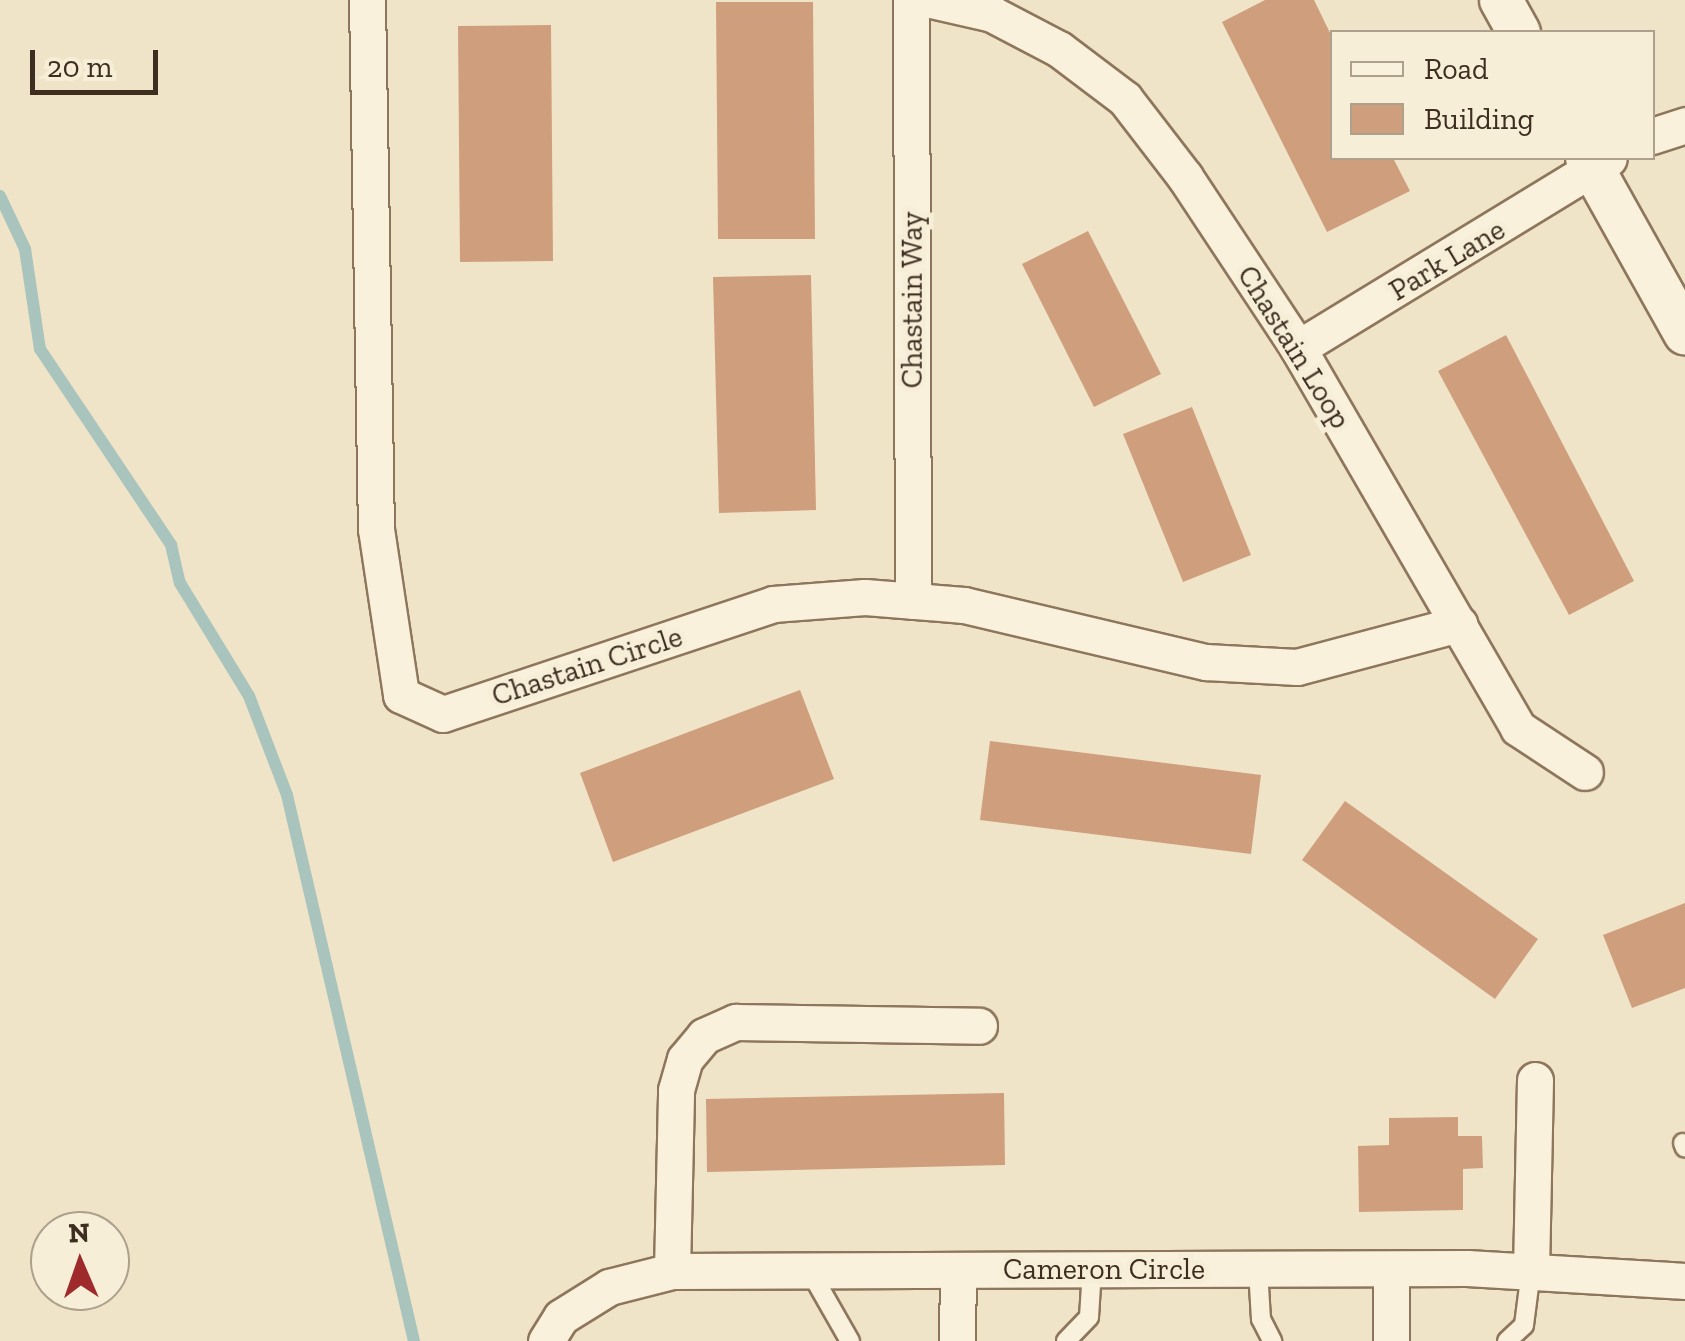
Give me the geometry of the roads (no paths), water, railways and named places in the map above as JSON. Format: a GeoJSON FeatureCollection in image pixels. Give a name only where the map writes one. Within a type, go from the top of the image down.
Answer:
{"type":"FeatureCollection","features":[{"type":"Feature","properties":{"kind":"street","name":"Chastain Circle"},"geometry":{"type":"LineString","coordinates":[[367,0],[376,529],[401,695],[442,714],[773,604],[866,597],[964,606],[1206,662],[1278,666],[1460,624]]}},
{"type":"Feature","properties":{"kind":"street","name":"Chastain Way"},"geometry":{"type":"LineString","coordinates":[[911,0],[913,601]]}},
{"type":"Feature","properties":{"kind":"street","name":"Chastain Loop"},"geometry":{"type":"LineString","coordinates":[[931,0],[992,14],[1059,49],[1126,100],[1185,176],[1298,348],[1518,728],[1585,772]]}},
{"type":"Feature","properties":{"kind":"street"},"geometry":{"type":"LineString","coordinates":[[1501,0],[1518,30]]}},
{"type":"Feature","properties":{"kind":"street"},"geometry":{"type":"LineString","coordinates":[[1655,135],[1685,126]]}},
{"type":"Feature","properties":{"kind":"street","name":"Park Lane"},"geometry":{"type":"LineString","coordinates":[[1298,348],[1597,162]]}},
{"type":"Feature","properties":{"kind":"street"},"geometry":{"type":"LineString","coordinates":[[1597,162],[1685,333]]}},
{"type":"Feature","properties":{"kind":"street"},"geometry":{"type":"LineString","coordinates":[[672,1271],[676,1090],[685,1059],[704,1036],[736,1022],[980,1026]]}},
{"type":"Feature","properties":{"kind":"street"},"geometry":{"type":"LineString","coordinates":[[1532,1271],[1536,1080]]}},
{"type":"Feature","properties":{"kind":"street"},"geometry":{"type":"LineString","coordinates":[[1390,1341],[1391,1268]]}},
{"type":"Feature","properties":{"kind":"street","name":"Cameron Circle"},"geometry":{"type":"LineString","coordinates":[[546,1341],[561,1317],[609,1288],[672,1271],[1391,1268],[1532,1271],[1685,1281]]}},
{"type":"Feature","properties":{"kind":"street"},"geometry":{"type":"LineString","coordinates":[[958,1270],[958,1341]]}},
{"type":"Feature","properties":{"kind":"lane"},"geometry":{"type":"LineString","coordinates":[[1066,1341],[1089,1317],[1092,1269]]}},
{"type":"Feature","properties":{"kind":"lane"},"geometry":{"type":"LineString","coordinates":[[1258,1269],[1260,1320],[1272,1341]]}},
{"type":"Feature","properties":{"kind":"lane"},"geometry":{"type":"LineString","coordinates":[[810,1270],[850,1341]]}},
{"type":"Feature","properties":{"kind":"lane"},"geometry":{"type":"LineString","coordinates":[[1507,1341],[1524,1325],[1532,1271]]}},
{"type":"Feature","properties":{"kind":"waterway"},"geometry":{"type":"LineString","coordinates":[[0,196],[25,249],[40,349],[171,545],[180,583],[249,696],[287,795],[414,1341]]}}]}
